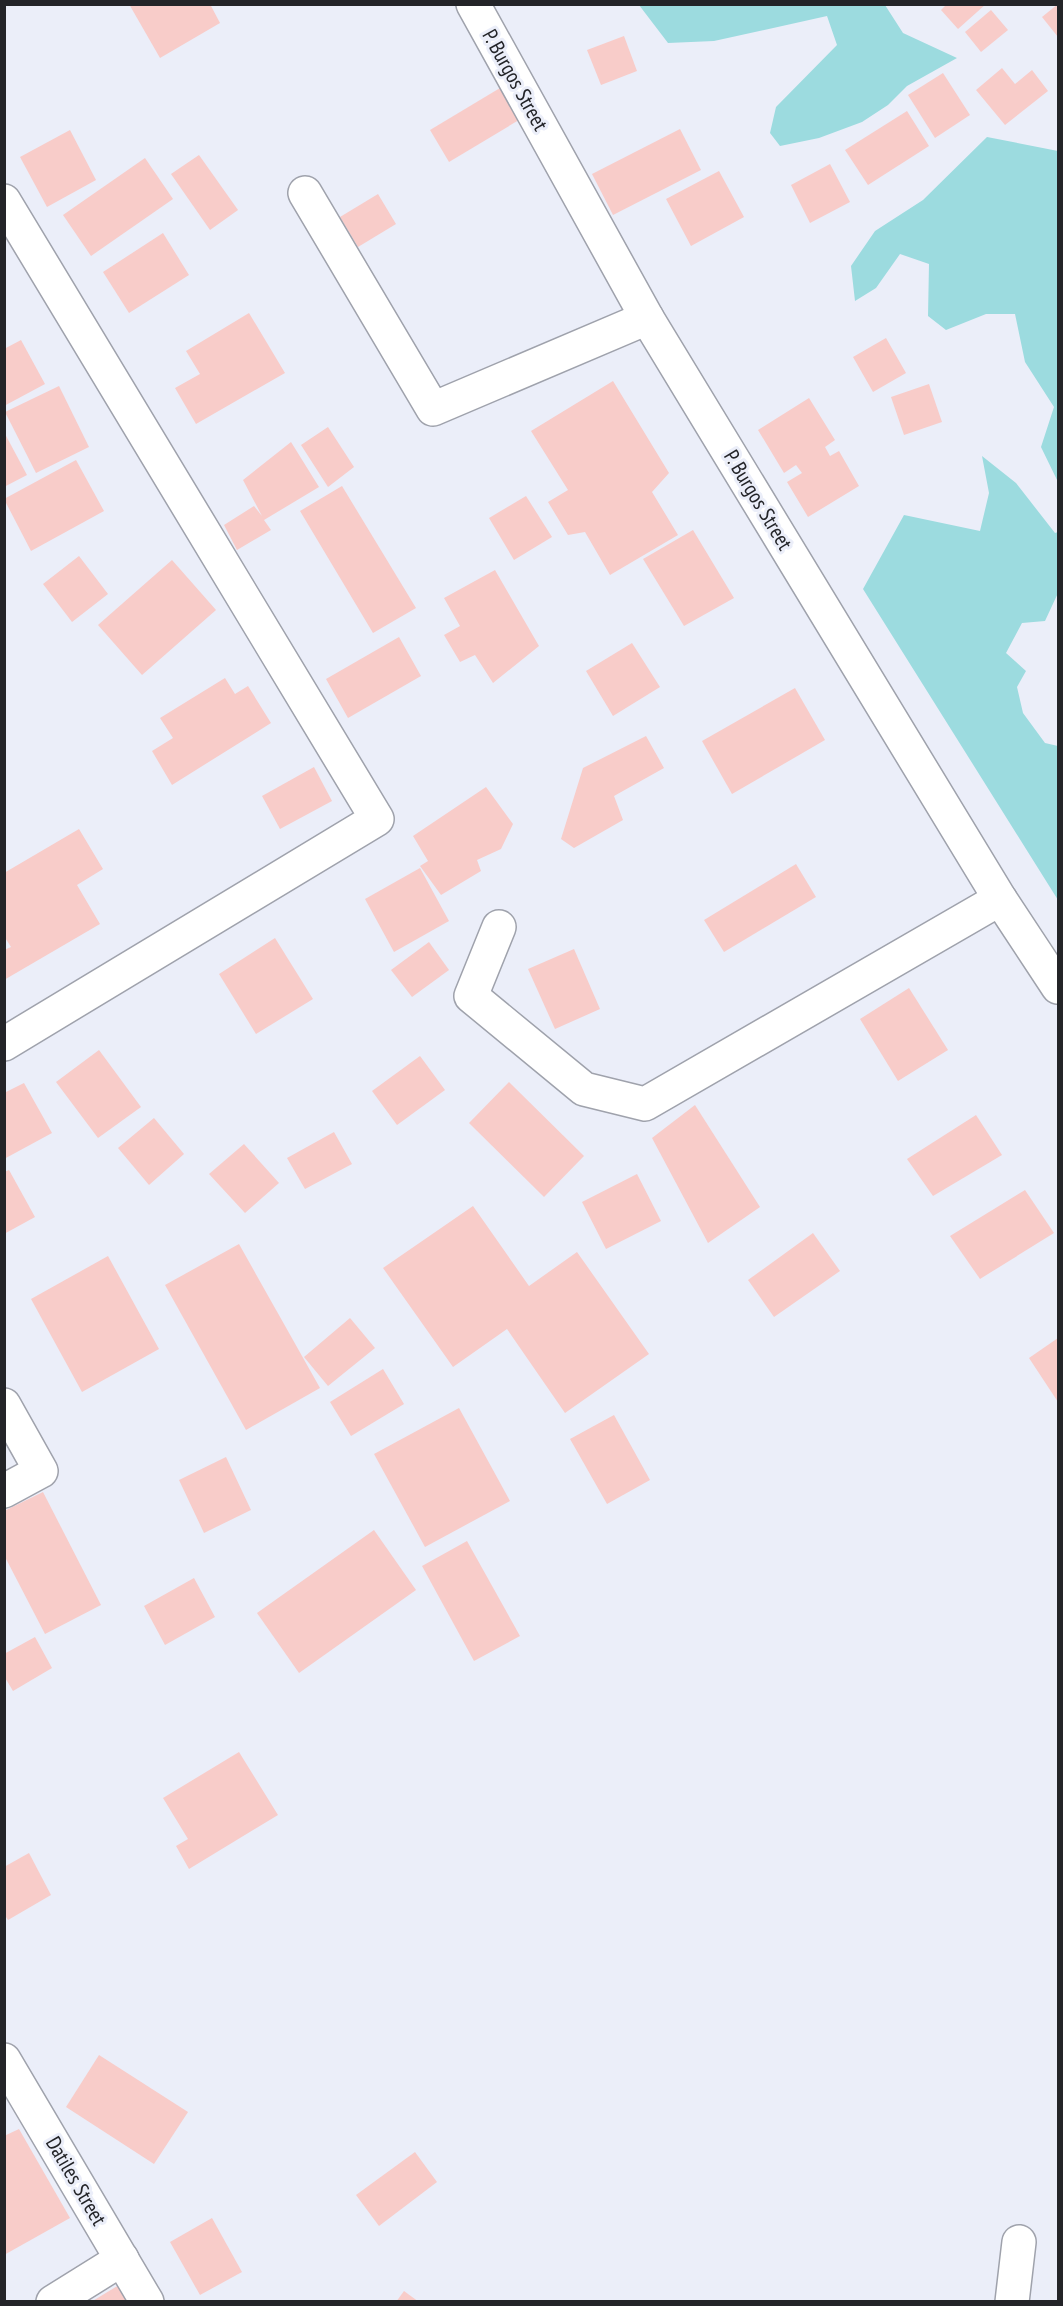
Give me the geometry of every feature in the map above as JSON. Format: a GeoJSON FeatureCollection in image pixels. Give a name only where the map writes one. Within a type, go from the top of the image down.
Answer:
{"type":"FeatureCollection","features":[{"type":"Feature","properties":{"kind":"street","name":"P. Burgos Street"},"geometry":{"type":"LineString","coordinates":[[473,4],[647,318],[1000,899],[1059,987]]}},
{"type":"Feature","properties":{"kind":"street"},"geometry":{"type":"LineString","coordinates":[[305,193],[434,410],[647,318]]}},
{"type":"Feature","properties":{"kind":"street"},"geometry":{"type":"LineString","coordinates":[[4,201],[376,819],[4,1044]]}},
{"type":"Feature","properties":{"kind":"street"},"geometry":{"type":"LineString","coordinates":[[499,927],[471,996],[584,1089],[645,1104],[1000,899]]}},
{"type":"Feature","properties":{"kind":"street"},"geometry":{"type":"LineString","coordinates":[[4,1405],[41,1471],[4,1491]]}},
{"type":"Feature","properties":{"kind":"street","name":"Datiles Street"},"geometry":{"type":"LineString","coordinates":[[4,2060],[147,2301]]}},
{"type":"Feature","properties":{"kind":"street"},"geometry":{"type":"LineString","coordinates":[[1012,2301],[1019,2242]]}},
{"type":"Feature","properties":{"kind":"street"},"geometry":{"type":"LineString","coordinates":[[52,2301],[122,2259]]}},
{"type":"Feature","properties":{"kind":"water"},"geometry":{"type":"Polygon","coordinates":[[[639,5],[885,5],[903,33],[957,58],[907,86],[888,105],[862,122],[819,138],[780,146],[770,133],[776,107],[837,45],[827,16],[714,41],[668,43],[639,5]]]}},
{"type":"Feature","properties":{"kind":"water"},"geometry":{"type":"Polygon","coordinates":[[[987,137],[1058,151],[1058,482],[1041,447],[1054,407],[1025,362],[1015,314],[986,314],[946,330],[928,316],[929,264],[900,254],[876,288],[855,301],[851,266],[875,231],[923,200],[987,137]]]}},
{"type":"Feature","properties":{"kind":"water"},"geometry":{"type":"Polygon","coordinates":[[[982,456],[1016,483],[1055,533],[1058,532],[1058,593],[1045,621],[1022,623],[1006,653],[1026,671],[1017,687],[1023,713],[1045,743],[1058,746],[1058,900],[863,589],[904,515],[980,531],[989,493],[982,456]]]}},
{"type":"Feature","properties":{"kind":"building"},"geometry":{"type":"Polygon","coordinates":[[[129,4],[210,4],[220,23],[160,58],[129,4]]]}},
{"type":"Feature","properties":{"kind":"building"},"geometry":{"type":"Polygon","coordinates":[[[947,4],[986,4],[958,29],[941,10],[947,4]]]}},
{"type":"Feature","properties":{"kind":"building"},"geometry":{"type":"Polygon","coordinates":[[[1058,4],[1058,37],[1042,17],[1058,4]]]}},
{"type":"Feature","properties":{"kind":"building"},"geometry":{"type":"Polygon","coordinates":[[[991,10],[1008,30],[981,52],[965,32],[991,10]]]}},
{"type":"Feature","properties":{"kind":"building"},"geometry":{"type":"Polygon","coordinates":[[[624,36],[637,71],[601,85],[587,50],[624,36]]]}},
{"type":"Feature","properties":{"kind":"building"},"geometry":{"type":"Polygon","coordinates":[[[1002,68],[1015,84],[1032,70],[1048,91],[1005,125],[976,90],[1002,68]]]}},
{"type":"Feature","properties":{"kind":"building"},"geometry":{"type":"Polygon","coordinates":[[[943,73],[970,115],[935,138],[908,95],[943,73]]]}},
{"type":"Feature","properties":{"kind":"building"},"geometry":{"type":"Polygon","coordinates":[[[505,85],[524,117],[449,162],[430,130],[505,85]]]}},
{"type":"Feature","properties":{"kind":"building"},"geometry":{"type":"Polygon","coordinates":[[[907,111],[929,146],[868,185],[845,150],[907,111]]]}},
{"type":"Feature","properties":{"kind":"building"},"geometry":{"type":"Polygon","coordinates":[[[680,129],[701,170],[613,215],[592,174],[680,129]]]}},
{"type":"Feature","properties":{"kind":"building"},"geometry":{"type":"Polygon","coordinates":[[[70,130],[96,180],[47,207],[20,157],[70,130]]]}},
{"type":"Feature","properties":{"kind":"building"},"geometry":{"type":"Polygon","coordinates":[[[199,155],[238,210],[210,230],[171,174],[199,155]]]}},
{"type":"Feature","properties":{"kind":"building"},"geometry":{"type":"Polygon","coordinates":[[[145,158],[173,199],[91,256],[63,215],[145,158]]]}},
{"type":"Feature","properties":{"kind":"building"},"geometry":{"type":"Polygon","coordinates":[[[830,164],[850,202],[810,223],[791,185],[830,164]]]}},
{"type":"Feature","properties":{"kind":"building"},"geometry":{"type":"Polygon","coordinates":[[[719,171],[744,217],[691,246],[666,199],[719,171]]]}},
{"type":"Feature","properties":{"kind":"building"},"geometry":{"type":"Polygon","coordinates":[[[378,194],[396,224],[358,247],[340,217],[378,194]]]}},
{"type":"Feature","properties":{"kind":"building"},"geometry":{"type":"Polygon","coordinates":[[[163,233],[189,275],[129,313],[103,272],[163,233]]]}},
{"type":"Feature","properties":{"kind":"building"},"geometry":{"type":"Polygon","coordinates":[[[249,313],[285,373],[196,424],[175,388],[200,374],[186,351],[249,313]]]}},
{"type":"Feature","properties":{"kind":"building"},"geometry":{"type":"Polygon","coordinates":[[[886,338],[906,373],[873,392],[853,357],[886,338]]]}},
{"type":"Feature","properties":{"kind":"building"},"geometry":{"type":"Polygon","coordinates":[[[21,340],[45,384],[4,406],[4,349],[21,340]]]}},
{"type":"Feature","properties":{"kind":"building"},"geometry":{"type":"Polygon","coordinates":[[[613,381],[669,473],[652,492],[678,535],[610,575],[585,532],[568,535],[548,502],[568,490],[531,431],[613,381]]]}},
{"type":"Feature","properties":{"kind":"building"},"geometry":{"type":"Polygon","coordinates":[[[929,384],[942,422],[904,435],[891,397],[929,384]]]}},
{"type":"Feature","properties":{"kind":"building"},"geometry":{"type":"Polygon","coordinates":[[[59,386],[89,447],[36,473],[5,412],[59,386]]]}},
{"type":"Feature","properties":{"kind":"building"},"geometry":{"type":"Polygon","coordinates":[[[809,398],[835,440],[825,447],[830,456],[839,451],[859,486],[808,517],[787,482],[802,473],[796,465],[784,473],[758,430],[809,398]]]}},
{"type":"Feature","properties":{"kind":"building"},"geometry":{"type":"Polygon","coordinates":[[[328,427],[354,467],[328,487],[301,445],[328,427]]]}},
{"type":"Feature","properties":{"kind":"building"},"geometry":{"type":"Polygon","coordinates":[[[4,432],[27,475],[4,487],[4,432]]]}},
{"type":"Feature","properties":{"kind":"building"},"geometry":{"type":"Polygon","coordinates":[[[291,442],[319,487],[264,520],[271,530],[237,550],[224,525],[254,506],[262,516],[243,480],[291,442]]]}},
{"type":"Feature","properties":{"kind":"building"},"geometry":{"type":"Polygon","coordinates":[[[76,460],[104,511],[31,551],[4,499],[76,460]]]}},
{"type":"Feature","properties":{"kind":"building"},"geometry":{"type":"Polygon","coordinates":[[[342,486],[416,608],[373,633],[300,511],[342,486]]]}},
{"type":"Feature","properties":{"kind":"building"},"geometry":{"type":"Polygon","coordinates":[[[526,496],[552,537],[514,560],[489,518],[526,496]]]}},
{"type":"Feature","properties":{"kind":"building"},"geometry":{"type":"Polygon","coordinates":[[[693,530],[734,598],[684,626],[643,559],[693,530]]]}},
{"type":"Feature","properties":{"kind":"building"},"geometry":{"type":"Polygon","coordinates":[[[79,556],[108,594],[72,622],[43,584],[79,556]]]}},
{"type":"Feature","properties":{"kind":"building"},"geometry":{"type":"Polygon","coordinates":[[[172,560],[216,610],[142,675],[98,625],[172,560]]]}},
{"type":"Feature","properties":{"kind":"building"},"geometry":{"type":"Polygon","coordinates":[[[495,570],[539,646],[493,683],[475,655],[460,662],[444,635],[460,626],[444,598],[495,570]]]}},
{"type":"Feature","properties":{"kind":"building"},"geometry":{"type":"Polygon","coordinates":[[[399,637],[421,676],[348,718],[326,679],[399,637]]]}},
{"type":"Feature","properties":{"kind":"building"},"geometry":{"type":"Polygon","coordinates":[[[632,643],[660,687],[613,716],[586,671],[632,643]]]}},
{"type":"Feature","properties":{"kind":"building"},"geometry":{"type":"Polygon","coordinates":[[[225,678],[235,694],[248,686],[271,723],[172,785],[152,751],[173,738],[160,718],[225,678]]]}},
{"type":"Feature","properties":{"kind":"building"},"geometry":{"type":"Polygon","coordinates":[[[795,688],[825,740],[732,794],[702,741],[795,688]]]}},
{"type":"Feature","properties":{"kind":"building"},"geometry":{"type":"Polygon","coordinates":[[[646,736],[664,768],[614,796],[623,820],[574,848],[561,839],[583,768],[646,736]]]}},
{"type":"Feature","properties":{"kind":"building"},"geometry":{"type":"Polygon","coordinates":[[[314,767],[332,801],[280,829],[262,796],[314,767]]]}},
{"type":"Feature","properties":{"kind":"building"},"geometry":{"type":"Polygon","coordinates":[[[486,787],[513,824],[501,849],[477,860],[481,871],[441,895],[420,866],[428,861],[413,836],[486,787]]]}},
{"type":"Feature","properties":{"kind":"building"},"geometry":{"type":"Polygon","coordinates":[[[79,829],[103,869],[77,885],[100,924],[4,980],[4,950],[11,947],[4,936],[4,873],[79,829]]]}},
{"type":"Feature","properties":{"kind":"building"},"geometry":{"type":"Polygon","coordinates":[[[796,864],[816,897],[724,952],[704,920],[796,864]]]}},
{"type":"Feature","properties":{"kind":"building"},"geometry":{"type":"Polygon","coordinates":[[[420,868],[449,921],[394,952],[365,899],[420,868]]]}},
{"type":"Feature","properties":{"kind":"building"},"geometry":{"type":"Polygon","coordinates":[[[275,938],[313,999],[256,1034],[219,974],[275,938]]]}},
{"type":"Feature","properties":{"kind":"building"},"geometry":{"type":"Polygon","coordinates":[[[429,942],[449,970],[412,997],[391,970],[429,942]]]}},
{"type":"Feature","properties":{"kind":"building"},"geometry":{"type":"Polygon","coordinates":[[[574,949],[600,1009],[555,1029],[528,969],[574,949]]]}},
{"type":"Feature","properties":{"kind":"building"},"geometry":{"type":"Polygon","coordinates":[[[909,988],[948,1050],[898,1081],[860,1019],[909,988]]]}},
{"type":"Feature","properties":{"kind":"building"},"geometry":{"type":"Polygon","coordinates":[[[99,1050],[141,1107],[98,1138],[56,1082],[99,1050]]]}},
{"type":"Feature","properties":{"kind":"building"},"geometry":{"type":"Polygon","coordinates":[[[420,1056],[445,1090],[397,1125],[372,1091],[420,1056]]]}},
{"type":"Feature","properties":{"kind":"building"},"geometry":{"type":"Polygon","coordinates":[[[509,1082],[584,1156],[544,1197],[469,1123],[509,1082]]]}},
{"type":"Feature","properties":{"kind":"building"},"geometry":{"type":"Polygon","coordinates":[[[24,1083],[52,1133],[4,1159],[4,1093],[24,1083]]]}},
{"type":"Feature","properties":{"kind":"building"},"geometry":{"type":"Polygon","coordinates":[[[695,1105],[760,1207],[708,1243],[652,1138],[695,1105]]]}},
{"type":"Feature","properties":{"kind":"building"},"geometry":{"type":"Polygon","coordinates":[[[976,1115],[1002,1155],[933,1196],[907,1159],[976,1115]]]}},
{"type":"Feature","properties":{"kind":"building"},"geometry":{"type":"Polygon","coordinates":[[[154,1118],[184,1154],[149,1185],[118,1148],[154,1118]]]}},
{"type":"Feature","properties":{"kind":"building"},"geometry":{"type":"Polygon","coordinates":[[[334,1132],[352,1164],[305,1189],[287,1158],[334,1132]]]}},
{"type":"Feature","properties":{"kind":"building"},"geometry":{"type":"Polygon","coordinates":[[[244,1144],[279,1183],[245,1213],[209,1174],[244,1144]]]}},
{"type":"Feature","properties":{"kind":"building"},"geometry":{"type":"Polygon","coordinates":[[[9,1170],[35,1217],[4,1234],[4,1172],[9,1170]]]}},
{"type":"Feature","properties":{"kind":"building"},"geometry":{"type":"Polygon","coordinates":[[[637,1174],[661,1221],[606,1249],[582,1202],[637,1174]]]}},
{"type":"Feature","properties":{"kind":"building"},"geometry":{"type":"Polygon","coordinates":[[[1025,1190],[1054,1233],[980,1279],[950,1236],[1025,1190]]]}},
{"type":"Feature","properties":{"kind":"building"},"geometry":{"type":"Polygon","coordinates":[[[473,1206],[529,1286],[577,1252],[649,1354],[565,1413],[507,1329],[453,1367],[383,1268],[473,1206]]]}},
{"type":"Feature","properties":{"kind":"building"},"geometry":{"type":"Polygon","coordinates":[[[813,1233],[840,1271],[774,1317],[748,1280],[813,1233]]]}},
{"type":"Feature","properties":{"kind":"building"},"geometry":{"type":"Polygon","coordinates":[[[239,1244],[320,1388],[246,1430],[165,1285],[239,1244]]]}},
{"type":"Feature","properties":{"kind":"building"},"geometry":{"type":"Polygon","coordinates":[[[108,1256],[159,1349],[82,1392],[31,1299],[108,1256]]]}},
{"type":"Feature","properties":{"kind":"building"},"geometry":{"type":"Polygon","coordinates":[[[350,1318],[375,1348],[328,1386],[304,1357],[350,1318]]]}},
{"type":"Feature","properties":{"kind":"building"},"geometry":{"type":"Polygon","coordinates":[[[1058,1338],[1058,1402],[1029,1358],[1058,1338]]]}},
{"type":"Feature","properties":{"kind":"building"},"geometry":{"type":"Polygon","coordinates":[[[383,1369],[404,1404],[351,1436],[330,1402],[383,1369]]]}},
{"type":"Feature","properties":{"kind":"building"},"geometry":{"type":"Polygon","coordinates":[[[459,1408],[510,1501],[425,1547],[374,1454],[459,1408]]]}},
{"type":"Feature","properties":{"kind":"building"},"geometry":{"type":"Polygon","coordinates":[[[614,1415],[650,1480],[607,1504],[570,1439],[614,1415]]]}},
{"type":"Feature","properties":{"kind":"building"},"geometry":{"type":"Polygon","coordinates":[[[226,1457],[251,1510],[204,1533],[179,1480],[226,1457]]]}},
{"type":"Feature","properties":{"kind":"building"},"geometry":{"type":"Polygon","coordinates":[[[43,1492],[101,1605],[45,1634],[4,1555],[4,1511],[43,1492]]]}},
{"type":"Feature","properties":{"kind":"building"},"geometry":{"type":"Polygon","coordinates":[[[374,1530],[416,1590],[299,1673],[257,1613],[374,1530]]]}},
{"type":"Feature","properties":{"kind":"building"},"geometry":{"type":"Polygon","coordinates":[[[467,1541],[520,1636],[474,1661],[422,1566],[467,1541]]]}},
{"type":"Feature","properties":{"kind":"building"},"geometry":{"type":"Polygon","coordinates":[[[194,1578],[215,1617],[165,1645],[144,1606],[194,1578]]]}},
{"type":"Feature","properties":{"kind":"building"},"geometry":{"type":"Polygon","coordinates":[[[35,1637],[52,1668],[13,1691],[4,1676],[4,1654],[35,1637]]]}},
{"type":"Feature","properties":{"kind":"building"},"geometry":{"type":"Polygon","coordinates":[[[239,1752],[278,1815],[189,1869],[176,1846],[188,1839],[163,1798],[239,1752]]]}},
{"type":"Feature","properties":{"kind":"building"},"geometry":{"type":"Polygon","coordinates":[[[29,1853],[51,1895],[8,1920],[4,1914],[4,1867],[29,1853]]]}},
{"type":"Feature","properties":{"kind":"building"},"geometry":{"type":"Polygon","coordinates":[[[99,2055],[188,2112],[154,2164],[66,2107],[99,2055]]]}},
{"type":"Feature","properties":{"kind":"building"},"geometry":{"type":"Polygon","coordinates":[[[19,2129],[70,2218],[4,2255],[4,2136],[19,2129]]]}},
{"type":"Feature","properties":{"kind":"building"},"geometry":{"type":"Polygon","coordinates":[[[415,2152],[437,2182],[379,2226],[356,2195],[415,2152]]]}},
{"type":"Feature","properties":{"kind":"building"},"geometry":{"type":"Polygon","coordinates":[[[212,2218],[242,2272],[200,2295],[170,2242],[212,2218]]]}},
{"type":"Feature","properties":{"kind":"building"},"geometry":{"type":"Polygon","coordinates":[[[119,2285],[128,2302],[91,2302],[119,2285]]]}},
{"type":"Feature","properties":{"kind":"building"},"geometry":{"type":"Polygon","coordinates":[[[404,2291],[419,2302],[396,2302],[404,2291]]]}}]}
